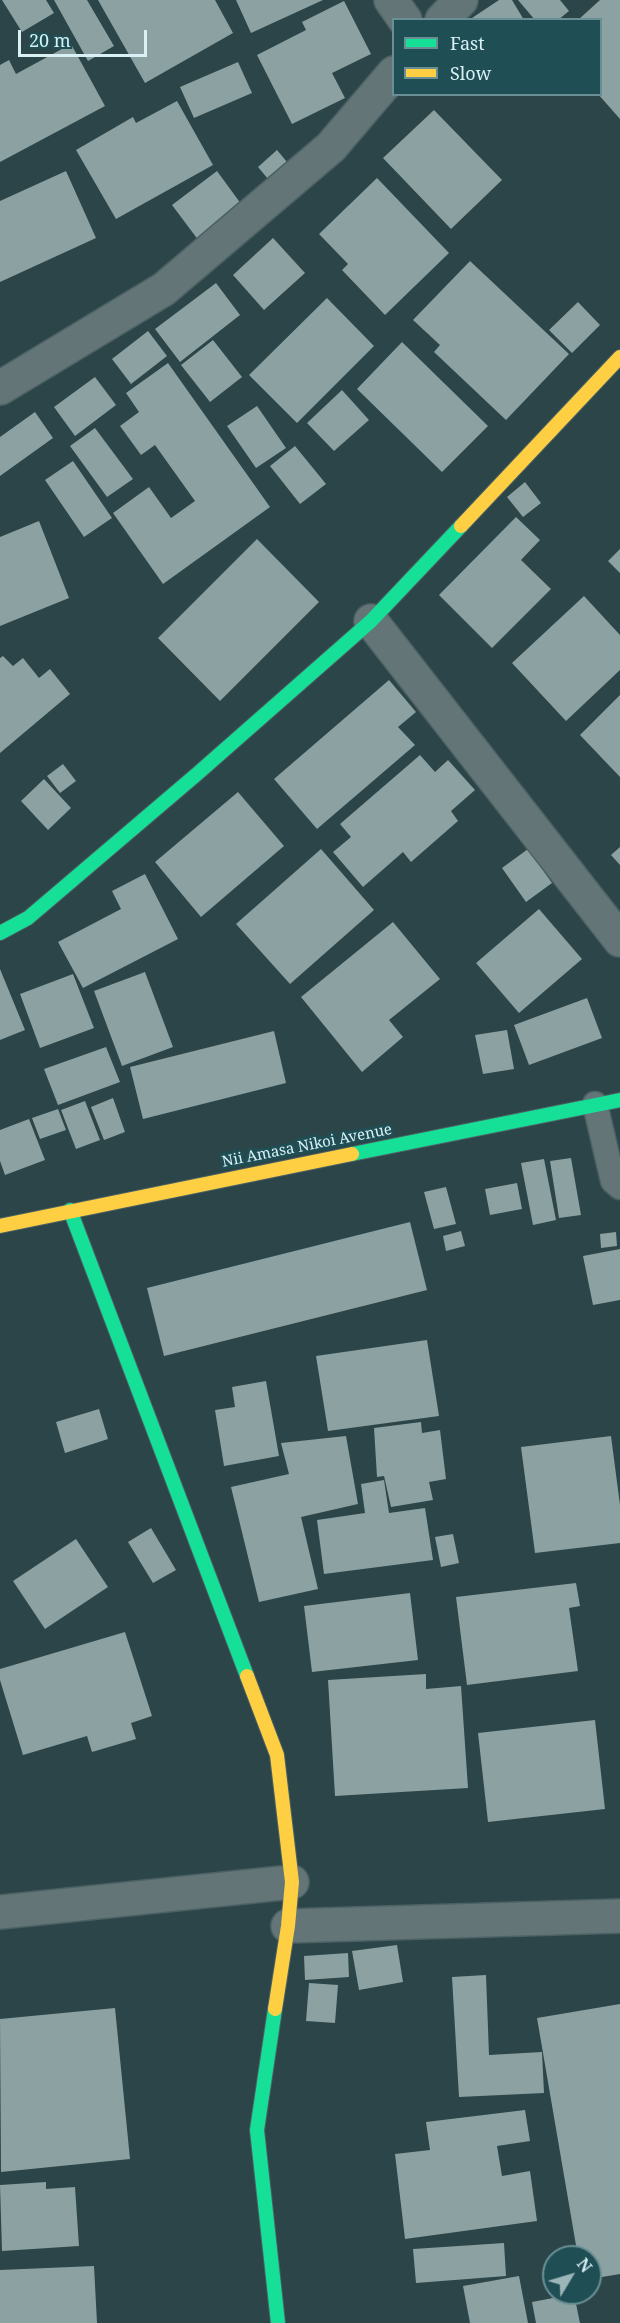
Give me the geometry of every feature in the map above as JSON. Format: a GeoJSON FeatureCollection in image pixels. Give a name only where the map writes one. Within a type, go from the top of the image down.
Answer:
{"type":"FeatureCollection","features":[{"type":"Feature","properties":{"kind":"street"},"geometry":{"type":"LineString","coordinates":[[391,0],[404,18]]}},
{"type":"Feature","properties":{"kind":"street"},"geometry":{"type":"LineString","coordinates":[[444,18],[461,0]]}},
{"type":"Feature","properties":{"kind":"street"},"geometry":{"type":"LineString","coordinates":[[0,388],[164,289],[331,147],[392,74]]}},
{"type":"Feature","properties":{"kind":"street"},"geometry":{"type":"LineString","coordinates":[[0,933],[28,918],[197,774],[370,621],[620,357]]}},
{"type":"Feature","properties":{"kind":"street"},"geometry":{"type":"LineString","coordinates":[[370,621],[620,940]]}},
{"type":"Feature","properties":{"kind":"street","name":"Nii Amasa Nikoi Avenue"},"geometry":{"type":"LineString","coordinates":[[0,1226],[620,1100]]}},
{"type":"Feature","properties":{"kind":"street"},"geometry":{"type":"LineString","coordinates":[[70,1210],[277,1755],[292,1882],[288,1926],[257,2130],[278,2323]]}},
{"type":"Feature","properties":{"kind":"street"},"geometry":{"type":"LineString","coordinates":[[0,1912],[292,1882]]}},
{"type":"Feature","properties":{"kind":"street"},"geometry":{"type":"LineString","coordinates":[[288,1926],[620,1916]]}},
{"type":"Feature","properties":{"kind":"lane"},"geometry":{"type":"LineString","coordinates":[[595,1104],[613,1180],[620,1187]]}},
{"type":"Feature","properties":{"kind":"building"},"geometry":{"type":"Polygon","coordinates":[[[2,0],[46,0],[54,13],[22,32],[2,0]]]}},
{"type":"Feature","properties":{"kind":"building"},"geometry":{"type":"Polygon","coordinates":[[[54,0],[87,0],[114,46],[88,61],[54,0]]]}},
{"type":"Feature","properties":{"kind":"building"},"geometry":{"type":"Polygon","coordinates":[[[98,0],[215,0],[233,33],[145,83],[98,0]]]}},
{"type":"Feature","properties":{"kind":"building"},"geometry":{"type":"Polygon","coordinates":[[[236,0],[323,0],[251,33],[236,0]]]}},
{"type":"Feature","properties":{"kind":"building"},"geometry":{"type":"Polygon","coordinates":[[[499,0],[512,0],[523,18],[472,18],[499,0]]]}},
{"type":"Feature","properties":{"kind":"building"},"geometry":{"type":"Polygon","coordinates":[[[518,0],[560,0],[569,11],[560,18],[533,18],[518,0]]]}},
{"type":"Feature","properties":{"kind":"building"},"geometry":{"type":"Polygon","coordinates":[[[600,0],[620,0],[620,119],[600,96],[602,96],[602,18],[580,18],[600,0]]]}},
{"type":"Feature","properties":{"kind":"building"},"geometry":{"type":"Polygon","coordinates":[[[344,1],[371,54],[332,73],[345,98],[292,124],[257,55],[306,30],[302,22],[344,1]]]}},
{"type":"Feature","properties":{"kind":"building"},"geometry":{"type":"Polygon","coordinates":[[[71,44],[105,106],[0,162],[0,65],[9,60],[16,74],[71,44]]]}},
{"type":"Feature","properties":{"kind":"building"},"geometry":{"type":"Polygon","coordinates":[[[238,62],[252,93],[194,118],[180,87],[238,62]]]}},
{"type":"Feature","properties":{"kind":"building"},"geometry":{"type":"Polygon","coordinates":[[[177,101],[213,165],[116,219],[76,150],[133,117],[136,123],[177,101]]]}},
{"type":"Feature","properties":{"kind":"building"},"geometry":{"type":"Polygon","coordinates":[[[434,110],[502,180],[451,229],[383,158],[434,110]]]}},
{"type":"Feature","properties":{"kind":"building"},"geometry":{"type":"Polygon","coordinates":[[[277,150],[292,168],[273,185],[258,167],[277,150]]]}},
{"type":"Feature","properties":{"kind":"building"},"geometry":{"type":"Polygon","coordinates":[[[66,171],[96,238],[0,282],[0,201],[66,171]]]}},
{"type":"Feature","properties":{"kind":"building"},"geometry":{"type":"Polygon","coordinates":[[[217,171],[244,208],[199,241],[172,205],[217,171]]]}},
{"type":"Feature","properties":{"kind":"building"},"geometry":{"type":"Polygon","coordinates":[[[377,178],[449,253],[385,315],[342,270],[348,264],[319,234],[377,178]]]}},
{"type":"Feature","properties":{"kind":"building"},"geometry":{"type":"Polygon","coordinates":[[[273,238],[305,273],[264,310],[233,275],[273,238]]]}},
{"type":"Feature","properties":{"kind":"building"},"geometry":{"type":"Polygon","coordinates":[[[470,261],[569,354],[506,420],[434,352],[440,345],[413,320],[470,261]]]}},
{"type":"Feature","properties":{"kind":"building"},"geometry":{"type":"Polygon","coordinates":[[[216,283],[240,315],[180,362],[155,329],[216,283]]]}},
{"type":"Feature","properties":{"kind":"building"},"geometry":{"type":"Polygon","coordinates":[[[327,298],[374,346],[297,423],[249,375],[327,298]]]}},
{"type":"Feature","properties":{"kind":"building"},"geometry":{"type":"Polygon","coordinates":[[[578,302],[600,325],[572,353],[549,330],[578,302]]]}},
{"type":"Feature","properties":{"kind":"building"},"geometry":{"type":"Polygon","coordinates":[[[148,331],[167,356],[131,384],[112,359],[148,331]]]}},
{"type":"Feature","properties":{"kind":"building"},"geometry":{"type":"Polygon","coordinates":[[[213,340],[242,377],[210,402],[181,365],[213,340]]]}},
{"type":"Feature","properties":{"kind":"building"},"geometry":{"type":"Polygon","coordinates":[[[402,342],[488,426],[442,472],[357,389],[402,342]]]}},
{"type":"Feature","properties":{"kind":"building"},"geometry":{"type":"Polygon","coordinates":[[[168,363],[270,507],[163,584],[113,513],[149,487],[171,518],[195,501],[155,445],[141,455],[120,426],[139,412],[126,393],[168,363]]]}},
{"type":"Feature","properties":{"kind":"building"},"geometry":{"type":"Polygon","coordinates":[[[95,377],[116,405],[75,436],[54,407],[95,377]]]}},
{"type":"Feature","properties":{"kind":"building"},"geometry":{"type":"Polygon","coordinates":[[[342,390],[369,420],[334,451],[307,423],[342,390]]]}},
{"type":"Feature","properties":{"kind":"building"},"geometry":{"type":"Polygon","coordinates":[[[257,406],[286,448],[256,468],[227,426],[257,406]]]}},
{"type":"Feature","properties":{"kind":"building"},"geometry":{"type":"Polygon","coordinates":[[[35,412],[53,438],[0,476],[0,437],[35,412]]]}},
{"type":"Feature","properties":{"kind":"building"},"geometry":{"type":"Polygon","coordinates":[[[95,428],[133,479],[107,497],[70,446],[95,428]]]}},
{"type":"Feature","properties":{"kind":"building"},"geometry":{"type":"Polygon","coordinates":[[[295,446],[326,484],[300,504],[270,466],[295,446]]]}},
{"type":"Feature","properties":{"kind":"building"},"geometry":{"type":"Polygon","coordinates":[[[73,461],[112,518],[84,537],[45,480],[73,461]]]}},
{"type":"Feature","properties":{"kind":"building"},"geometry":{"type":"Polygon","coordinates":[[[525,482],[541,503],[523,517],[507,497],[525,482]]]}},
{"type":"Feature","properties":{"kind":"building"},"geometry":{"type":"Polygon","coordinates":[[[516,517],[540,540],[521,560],[551,589],[492,648],[439,595],[516,517]]]}},
{"type":"Feature","properties":{"kind":"building"},"geometry":{"type":"Polygon","coordinates":[[[39,521],[69,598],[0,626],[0,537],[39,521]]]}},
{"type":"Feature","properties":{"kind":"building"},"geometry":{"type":"Polygon","coordinates":[[[257,539],[319,602],[220,701],[158,638],[257,539]]]}},
{"type":"Feature","properties":{"kind":"building"},"geometry":{"type":"Polygon","coordinates":[[[620,549],[620,573],[608,561],[620,549]]]}},
{"type":"Feature","properties":{"kind":"building"},"geometry":{"type":"Polygon","coordinates":[[[584,596],[620,635],[620,670],[566,721],[512,663],[584,596]]]}},
{"type":"Feature","properties":{"kind":"building"},"geometry":{"type":"Polygon","coordinates":[[[3,656],[13,666],[23,658],[39,678],[50,669],[70,694],[0,753],[0,658],[3,656]]]}},
{"type":"Feature","properties":{"kind":"building"},"geometry":{"type":"Polygon","coordinates":[[[389,680],[416,712],[398,727],[415,745],[317,829],[274,779],[389,680]]]}},
{"type":"Feature","properties":{"kind":"building"},"geometry":{"type":"Polygon","coordinates":[[[620,695],[620,777],[580,735],[620,695]]]}},
{"type":"Feature","properties":{"kind":"building"},"geometry":{"type":"Polygon","coordinates":[[[420,755],[435,772],[448,760],[475,790],[451,811],[458,821],[411,862],[403,852],[363,887],[333,852],[351,837],[340,824],[420,755]]]}},
{"type":"Feature","properties":{"kind":"building"},"geometry":{"type":"Polygon","coordinates":[[[63,764],[76,781],[60,793],[47,776],[63,764]]]}},
{"type":"Feature","properties":{"kind":"building"},"geometry":{"type":"Polygon","coordinates":[[[44,779],[71,808],[48,830],[21,801],[44,779]]]}},
{"type":"Feature","properties":{"kind":"building"},"geometry":{"type":"Polygon","coordinates":[[[238,792],[284,846],[201,917],[155,862],[238,792]]]}},
{"type":"Feature","properties":{"kind":"building"},"geometry":{"type":"Polygon","coordinates":[[[620,847],[620,865],[611,855],[620,847]]]}},
{"type":"Feature","properties":{"kind":"building"},"geometry":{"type":"Polygon","coordinates":[[[321,849],[374,910],[290,984],[236,924],[321,849]]]}},
{"type":"Feature","properties":{"kind":"building"},"geometry":{"type":"Polygon","coordinates":[[[528,849],[552,883],[526,902],[502,868],[528,849]]]}},
{"type":"Feature","properties":{"kind":"building"},"geometry":{"type":"Polygon","coordinates":[[[145,874],[178,939],[83,988],[58,942],[121,909],[112,891],[145,874]]]}},
{"type":"Feature","properties":{"kind":"building"},"geometry":{"type":"Polygon","coordinates":[[[539,909],[582,959],[519,1013],[476,963],[539,909]]]}},
{"type":"Feature","properties":{"kind":"building"},"geometry":{"type":"Polygon","coordinates":[[[393,922],[440,979],[389,1020],[403,1037],[362,1072],[301,997],[393,922]]]}},
{"type":"Feature","properties":{"kind":"building"},"geometry":{"type":"Polygon","coordinates":[[[0,969],[25,1030],[0,1040],[0,969]]]}},
{"type":"Feature","properties":{"kind":"building"},"geometry":{"type":"Polygon","coordinates":[[[145,972],[173,1047],[122,1066],[94,991],[145,972]]]}},
{"type":"Feature","properties":{"kind":"building"},"geometry":{"type":"Polygon","coordinates":[[[73,974],[94,1028],[40,1048],[20,994],[73,974]]]}},
{"type":"Feature","properties":{"kind":"building"},"geometry":{"type":"Polygon","coordinates":[[[587,998],[602,1038],[529,1065],[514,1025],[587,998]]]}},
{"type":"Feature","properties":{"kind":"building"},"geometry":{"type":"Polygon","coordinates":[[[507,1030],[514,1069],[483,1074],[475,1035],[507,1030]]]}},
{"type":"Feature","properties":{"kind":"building"},"geometry":{"type":"Polygon","coordinates":[[[274,1031],[286,1083],[143,1119],[130,1067],[274,1031]]]}},
{"type":"Feature","properties":{"kind":"building"},"geometry":{"type":"Polygon","coordinates":[[[106,1047],[120,1082],[58,1105],[44,1069],[106,1047]]]}},
{"type":"Feature","properties":{"kind":"building"},"geometry":{"type":"Polygon","coordinates":[[[113,1098],[125,1132],[104,1140],[91,1107],[113,1098]]]}},
{"type":"Feature","properties":{"kind":"building"},"geometry":{"type":"Polygon","coordinates":[[[85,1101],[100,1140],[76,1149],[61,1110],[85,1101]]]}},
{"type":"Feature","properties":{"kind":"building"},"geometry":{"type":"Polygon","coordinates":[[[58,1109],[66,1130],[40,1139],[32,1118],[58,1109]]]}},
{"type":"Feature","properties":{"kind":"building"},"geometry":{"type":"Polygon","coordinates":[[[29,1119],[45,1160],[5,1175],[0,1161],[0,1130],[29,1119]]]}},
{"type":"Feature","properties":{"kind":"building"},"geometry":{"type":"Polygon","coordinates":[[[571,1158],[581,1215],[559,1218],[550,1161],[571,1158]]]}},
{"type":"Feature","properties":{"kind":"building"},"geometry":{"type":"Polygon","coordinates":[[[544,1159],[556,1220],[533,1225],[521,1163],[544,1159]]]}},
{"type":"Feature","properties":{"kind":"building"},"geometry":{"type":"Polygon","coordinates":[[[517,1183],[522,1209],[490,1215],[485,1189],[517,1183]]]}},
{"type":"Feature","properties":{"kind":"building"},"geometry":{"type":"Polygon","coordinates":[[[446,1187],[456,1224],[434,1229],[424,1192],[446,1187]]]}},
{"type":"Feature","properties":{"kind":"building"},"geometry":{"type":"Polygon","coordinates":[[[410,1222],[427,1290],[164,1356],[147,1288],[410,1222]]]}},
{"type":"Feature","properties":{"kind":"building"},"geometry":{"type":"Polygon","coordinates":[[[461,1231],[465,1246],[446,1251],[443,1236],[461,1231]]]}},
{"type":"Feature","properties":{"kind":"building"},"geometry":{"type":"Polygon","coordinates":[[[616,1232],[617,1246],[601,1248],[600,1234],[616,1232]]]}},
{"type":"Feature","properties":{"kind":"building"},"geometry":{"type":"Polygon","coordinates":[[[620,1249],[620,1300],[593,1305],[583,1256],[620,1249]]]}},
{"type":"Feature","properties":{"kind":"building"},"geometry":{"type":"Polygon","coordinates":[[[427,1340],[439,1416],[328,1431],[316,1356],[427,1340]]]}},
{"type":"Feature","properties":{"kind":"building"},"geometry":{"type":"Polygon","coordinates":[[[266,1381],[279,1456],[224,1466],[215,1410],[235,1407],[232,1387],[266,1381]]]}},
{"type":"Feature","properties":{"kind":"building"},"geometry":{"type":"Polygon","coordinates":[[[99,1409],[108,1439],[65,1453],[56,1422],[99,1409]]]}},
{"type":"Feature","properties":{"kind":"building"},"geometry":{"type":"Polygon","coordinates":[[[421,1422],[422,1433],[440,1430],[446,1479],[429,1482],[433,1500],[391,1507],[384,1476],[377,1477],[374,1428],[421,1422]]]}},
{"type":"Feature","properties":{"kind":"building"},"geometry":{"type":"Polygon","coordinates":[[[346,1436],[358,1504],[301,1517],[318,1589],[259,1602],[231,1487],[289,1474],[281,1443],[346,1436]]]}},
{"type":"Feature","properties":{"kind":"building"},"geometry":{"type":"Polygon","coordinates":[[[611,1436],[620,1505],[620,1543],[535,1553],[521,1447],[611,1436]]]}},
{"type":"Feature","properties":{"kind":"building"},"geometry":{"type":"Polygon","coordinates":[[[384,1480],[389,1513],[425,1508],[433,1560],[324,1574],[317,1520],[365,1513],[361,1484],[384,1480]]]}},
{"type":"Feature","properties":{"kind":"building"},"geometry":{"type":"Polygon","coordinates":[[[151,1528],[176,1570],[153,1583],[128,1542],[151,1528]]]}},
{"type":"Feature","properties":{"kind":"building"},"geometry":{"type":"Polygon","coordinates":[[[453,1534],[459,1563],[441,1567],[435,1537],[453,1534]]]}},
{"type":"Feature","properties":{"kind":"building"},"geometry":{"type":"Polygon","coordinates":[[[76,1539],[108,1587],[45,1629],[13,1581],[76,1539]]]}},
{"type":"Feature","properties":{"kind":"building"},"geometry":{"type":"Polygon","coordinates":[[[576,1583],[580,1606],[569,1608],[578,1671],[467,1685],[456,1597],[576,1583]]]}},
{"type":"Feature","properties":{"kind":"building"},"geometry":{"type":"Polygon","coordinates":[[[410,1593],[418,1660],[312,1672],[304,1606],[410,1593]]]}},
{"type":"Feature","properties":{"kind":"building"},"geometry":{"type":"Polygon","coordinates":[[[125,1632],[152,1716],[131,1723],[136,1739],[92,1752],[87,1736],[23,1755],[0,1680],[0,1669],[125,1632]]]}},
{"type":"Feature","properties":{"kind":"building"},"geometry":{"type":"Polygon","coordinates":[[[426,1674],[426,1689],[461,1686],[468,1788],[335,1796],[328,1680],[426,1674]]]}},
{"type":"Feature","properties":{"kind":"building"},"geometry":{"type":"Polygon","coordinates":[[[595,1720],[605,1809],[488,1822],[478,1733],[595,1720]]]}},
{"type":"Feature","properties":{"kind":"building"},"geometry":{"type":"Polygon","coordinates":[[[397,1945],[403,1982],[359,1990],[352,1951],[397,1945]]]}},
{"type":"Feature","properties":{"kind":"building"},"geometry":{"type":"Polygon","coordinates":[[[348,1953],[349,1977],[305,1980],[304,1956],[348,1953]]]}},
{"type":"Feature","properties":{"kind":"building"},"geometry":{"type":"Polygon","coordinates":[[[486,1975],[489,2055],[542,2052],[544,2093],[459,2097],[452,1977],[486,1975]]]}},
{"type":"Feature","properties":{"kind":"building"},"geometry":{"type":"Polygon","coordinates":[[[309,1983],[338,1985],[335,2023],[306,2021],[309,1983]]]}},
{"type":"Feature","properties":{"kind":"building"},"geometry":{"type":"Polygon","coordinates":[[[620,2004],[620,2274],[602,2277],[602,2245],[576,2245],[537,2018],[620,2004]]]}},
{"type":"Feature","properties":{"kind":"building"},"geometry":{"type":"Polygon","coordinates":[[[115,2008],[130,2159],[1,2172],[0,2019],[115,2008]]]}},
{"type":"Feature","properties":{"kind":"building"},"geometry":{"type":"Polygon","coordinates":[[[525,2110],[530,2141],[497,2146],[502,2176],[530,2171],[537,2221],[405,2239],[395,2154],[430,2150],[426,2122],[525,2110]]]}},
{"type":"Feature","properties":{"kind":"building"},"geometry":{"type":"Polygon","coordinates":[[[46,2182],[46,2189],[75,2187],[79,2246],[2,2251],[0,2185],[46,2182]]]}},
{"type":"Feature","properties":{"kind":"building"},"geometry":{"type":"Polygon","coordinates":[[[504,2243],[506,2276],[416,2283],[413,2249],[504,2243]]]}},
{"type":"Feature","properties":{"kind":"building"},"geometry":{"type":"Polygon","coordinates":[[[94,2266],[97,2323],[0,2323],[0,2270],[94,2266]]]}},
{"type":"Feature","properties":{"kind":"building"},"geometry":{"type":"Polygon","coordinates":[[[519,2276],[528,2323],[470,2323],[463,2286],[519,2276]]]}},
{"type":"Feature","properties":{"kind":"building"},"geometry":{"type":"Polygon","coordinates":[[[542,2300],[542,2305],[576,2305],[580,2323],[536,2323],[532,2302],[542,2300]]]}},
{"type":"Feature","properties":{"kind":"traffic: fast"},"geometry":{"type":"LineString","coordinates":[[0,933],[28,918],[371,621],[461,526]]}},
{"type":"Feature","properties":{"kind":"traffic: fast"},"geometry":{"type":"LineString","coordinates":[[352,1154],[620,1100]]}},
{"type":"Feature","properties":{"kind":"traffic: fast"},"geometry":{"type":"LineString","coordinates":[[70,1210],[247,1676]]}},
{"type":"Feature","properties":{"kind":"traffic: fast"},"geometry":{"type":"LineString","coordinates":[[275,2009],[257,2130],[278,2323]]}},
{"type":"Feature","properties":{"kind":"traffic: slow"},"geometry":{"type":"LineString","coordinates":[[461,526],[620,357]]}},
{"type":"Feature","properties":{"kind":"traffic: slow"},"geometry":{"type":"LineString","coordinates":[[0,1226],[352,1154]]}},
{"type":"Feature","properties":{"kind":"traffic: slow"},"geometry":{"type":"LineString","coordinates":[[247,1676],[277,1755],[292,1882],[288,1926],[275,2009]]}}]}
